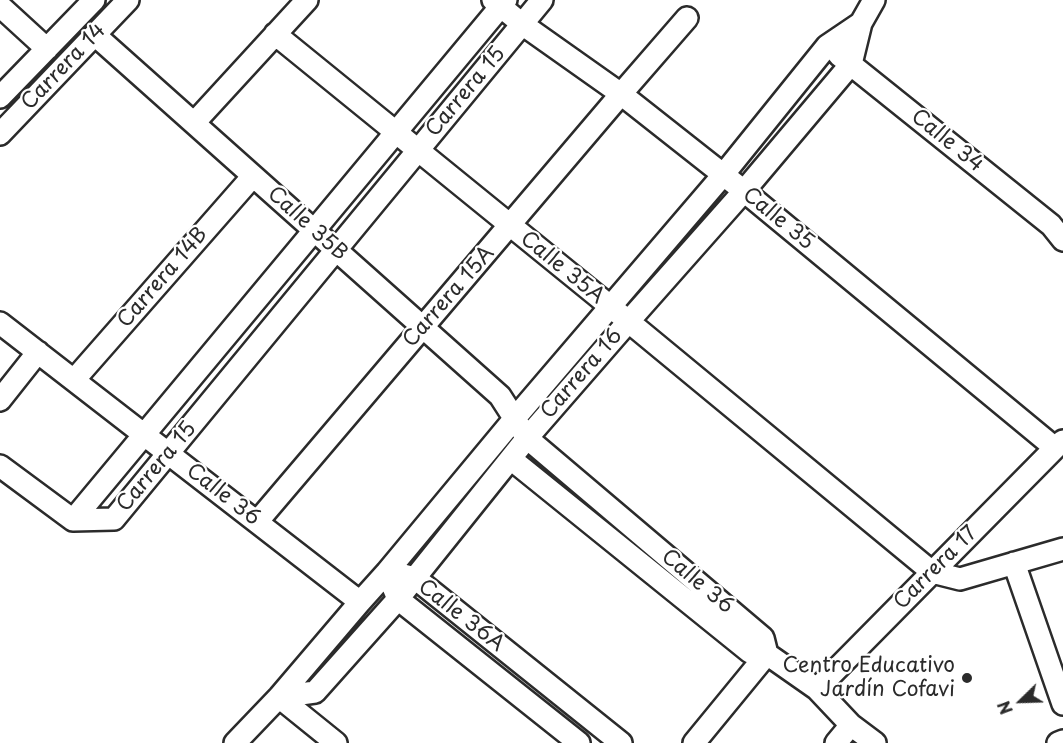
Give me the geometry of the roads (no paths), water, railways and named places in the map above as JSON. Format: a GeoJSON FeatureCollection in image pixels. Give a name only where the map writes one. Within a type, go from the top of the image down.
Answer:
{"type":"FeatureCollection","features":[{"type":"Feature","properties":{"kind":"street","name":"Carrera 14"},"geometry":{"type":"LineString","coordinates":[[0,97],[93,0]]}},
{"type":"Feature","properties":{"kind":"street","name":"Carrera 14"},"geometry":{"type":"LineString","coordinates":[[0,134],[128,0]]}},
{"type":"Feature","properties":{"kind":"street"},"geometry":{"type":"LineString","coordinates":[[194,123],[307,0]]}},
{"type":"Feature","properties":{"kind":"street","name":"Carrera 15"},"geometry":{"type":"LineString","coordinates":[[73,520],[114,519],[542,0]]}},
{"type":"Feature","properties":{"kind":"street","name":"Carrera 16"},"geometry":{"type":"LineString","coordinates":[[279,698],[315,692],[398,599],[526,438],[744,191],[851,64],[861,23],[874,0]]}},
{"type":"Feature","properties":{"kind":"street","name":"Carrera 15"},"geometry":{"type":"LineString","coordinates":[[73,520],[396,132],[500,2]]}},
{"type":"Feature","properties":{"kind":"street","name":"Calle 35"},"geometry":{"type":"LineString","coordinates":[[500,2],[522,24],[621,94],[1059,444]]}},
{"type":"Feature","properties":{"kind":"street"},"geometry":{"type":"LineString","coordinates":[[0,6],[47,49]]}},
{"type":"Feature","properties":{"kind":"street","name":"Carrera 15A"},"geometry":{"type":"LineString","coordinates":[[257,522],[687,18]]}},
{"type":"Feature","properties":{"kind":"street","name":"Carrera 16"},"geometry":{"type":"LineString","coordinates":[[235,743],[279,698],[387,572],[723,175],[827,46],[861,23]]}},
{"type":"Feature","properties":{"kind":"street","name":"Calle 35A"},"geometry":{"type":"LineString","coordinates":[[275,34],[932,572]]}},
{"type":"Feature","properties":{"kind":"street","name":"Calle 35B"},"geometry":{"type":"LineString","coordinates":[[95,35],[500,396],[515,418]]}},
{"type":"Feature","properties":{"kind":"street","name":"Calle 34"},"geometry":{"type":"LineString","coordinates":[[827,46],[1051,225],[1063,240]]}},
{"type":"Feature","properties":{"kind":"street","name":"Carrera 14B"},"geometry":{"type":"LineString","coordinates":[[74,380],[253,176]]}},
{"type":"Feature","properties":{"kind":"street","name":"Calle 36"},"geometry":{"type":"LineString","coordinates":[[0,323],[360,602]]}},
{"type":"Feature","properties":{"kind":"street"},"geometry":{"type":"LineString","coordinates":[[0,399],[38,352]]}},
{"type":"Feature","properties":{"kind":"street","name":"Calle 36"},"geometry":{"type":"LineString","coordinates":[[515,418],[526,438],[763,638],[767,654]]}},
{"type":"Feature","properties":{"kind":"street","name":"Carrera 17"},"geometry":{"type":"LineString","coordinates":[[817,689],[1059,444]]}},
{"type":"Feature","properties":{"kind":"street","name":"Calle 36"},"geometry":{"type":"LineString","coordinates":[[511,459],[750,652],[767,654],[817,689],[851,725],[875,743]]}},
{"type":"Feature","properties":{"kind":"street"},"geometry":{"type":"LineString","coordinates":[[0,466],[73,520]]}},
{"type":"Feature","properties":{"kind":"street"},"geometry":{"type":"LineString","coordinates":[[932,572],[960,579],[1063,549]]}},
{"type":"Feature","properties":{"kind":"street"},"geometry":{"type":"LineString","coordinates":[[1014,564],[1063,704]]}},
{"type":"Feature","properties":{"kind":"street","name":"Calle 36A"},"geometry":{"type":"LineString","coordinates":[[387,572],[415,578],[621,743]]}},
{"type":"Feature","properties":{"kind":"street","name":"Calle 36A"},"geometry":{"type":"LineString","coordinates":[[387,572],[398,599],[579,743]]}},
{"type":"Feature","properties":{"kind":"street"},"geometry":{"type":"LineString","coordinates":[[694,743],[767,654]]}},
{"type":"Feature","properties":{"kind":"street"},"geometry":{"type":"LineString","coordinates":[[279,698],[336,743]]}},
{"type":"Feature","properties":{"kind":"street"},"geometry":{"type":"LineString","coordinates":[[836,743],[851,725]]}},
{"type":"Feature","properties":{"kind":"street"},"geometry":{"type":"LineString","coordinates":[[1058,743],[1063,741]]}},
{"type":"Feature","properties":{"kind":"place","name":"Centro Educativo Jardín Cofavi"},"geometry":{"type":"Point","coordinates":[967,678]}}]}
